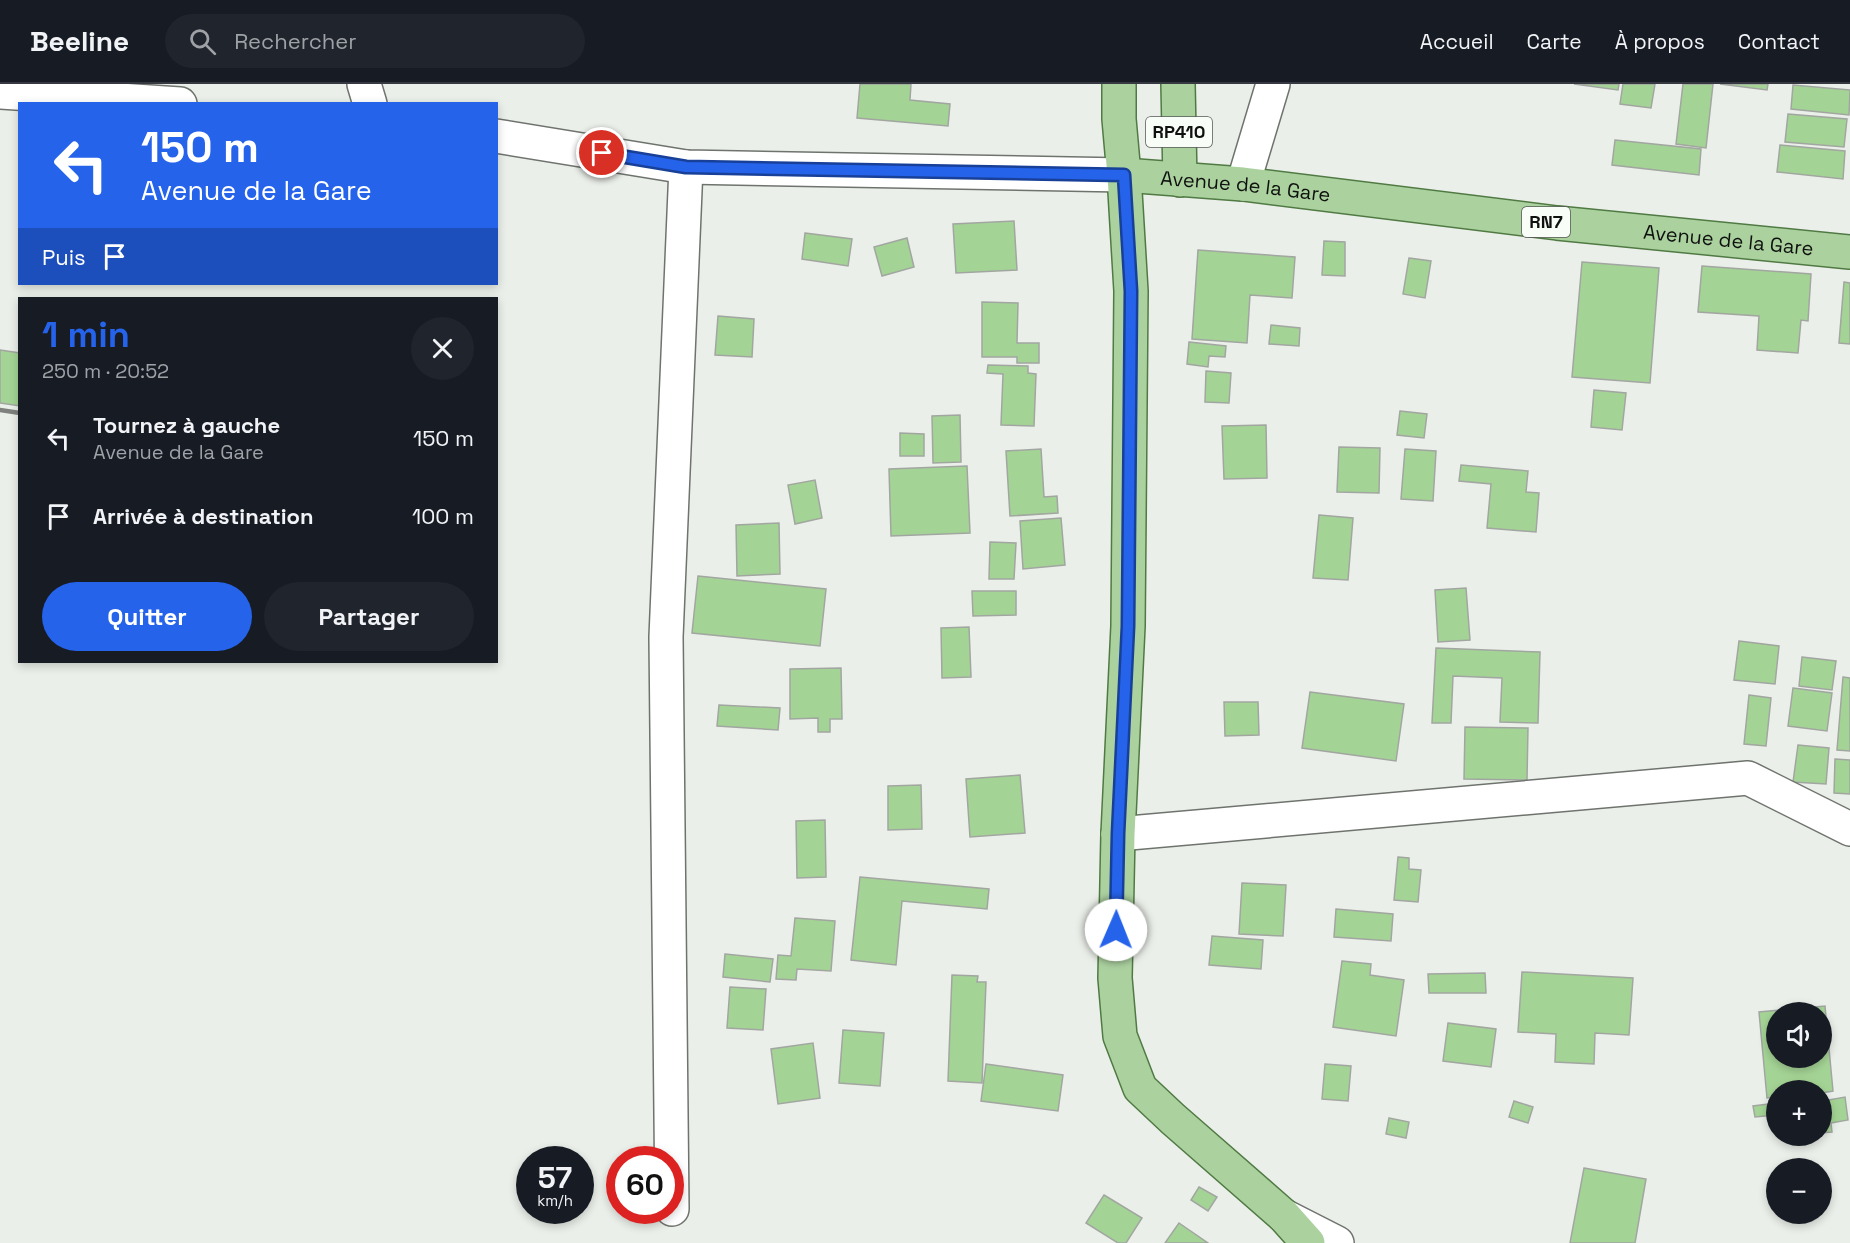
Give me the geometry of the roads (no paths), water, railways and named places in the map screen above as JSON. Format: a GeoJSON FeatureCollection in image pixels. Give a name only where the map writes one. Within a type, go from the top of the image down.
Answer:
{"type":"FeatureCollection","features":[{"type":"Feature","properties":{"kind":"main road","name":"RP410"},"geometry":{"type":"LineString","coordinates":[[1119,84],[1119,120],[1124,175]]}},
{"type":"Feature","properties":{"kind":"main road","name":"RP410"},"geometry":{"type":"LineString","coordinates":[[1178,84],[1180,180]]}},
{"type":"Feature","properties":{"kind":"main road","name":"Avenue de la Gare"},"geometry":{"type":"LineString","coordinates":[[1124,175],[1243,184],[1557,223],[1850,252]]}},
{"type":"Feature","properties":{"kind":"main road"},"geometry":{"type":"LineString","coordinates":[[1124,175],[1131,291],[1128,626],[1118,834],[1115,978],[1120,1036],[1140,1088],[1284,1216],[1308,1243]]}},
{"type":"Feature","properties":{"kind":"street"},"geometry":{"type":"LineString","coordinates":[[364,84],[369,102]]}},
{"type":"Feature","properties":{"kind":"street"},"geometry":{"type":"LineString","coordinates":[[1243,184],[1273,84]]}},
{"type":"Feature","properties":{"kind":"street"},"geometry":{"type":"LineString","coordinates":[[0,92],[150,102]]}},
{"type":"Feature","properties":{"kind":"street","name":"Avenue de la Gare"},"geometry":{"type":"LineString","coordinates":[[498,136],[686,167],[1124,175]]}},
{"type":"Feature","properties":{"kind":"street"},"geometry":{"type":"LineString","coordinates":[[671,1146],[666,637],[686,167]]}},
{"type":"Feature","properties":{"kind":"street"},"geometry":{"type":"LineString","coordinates":[[1118,834],[1748,778],[1850,829]]}},
{"type":"Feature","properties":{"kind":"street"},"geometry":{"type":"LineString","coordinates":[[1284,1216],[1337,1243]]}},
{"type":"Feature","properties":{"kind":"railway"},"geometry":{"type":"LineString","coordinates":[[0,410],[18,413]]}}]}
